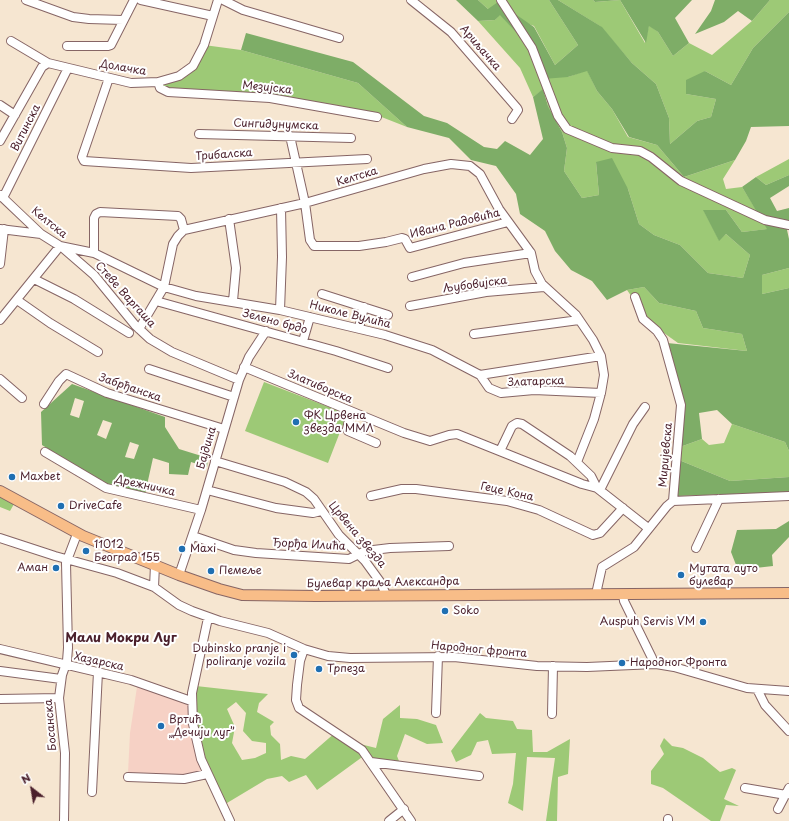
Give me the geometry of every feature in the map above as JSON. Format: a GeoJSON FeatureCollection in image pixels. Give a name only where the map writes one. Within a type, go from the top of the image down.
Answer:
{"type":"FeatureCollection","features":[{"type":"Feature","properties":{"kind":"main road","name":"Булевар краља Александра"},"geometry":{"type":"LineString","coordinates":[[0,491],[77,534],[179,575],[219,589],[242,595],[789,592]]}},
{"type":"Feature","properties":{"kind":"street"},"geometry":{"type":"LineString","coordinates":[[26,0],[73,17],[123,20]]}},
{"type":"Feature","properties":{"kind":"street"},"geometry":{"type":"LineString","coordinates":[[67,46],[108,46],[113,42],[134,0]]}},
{"type":"Feature","properties":{"kind":"street"},"geometry":{"type":"LineString","coordinates":[[141,0],[213,16]]}},
{"type":"Feature","properties":{"kind":"street","name":"Долачка"},"geometry":{"type":"LineString","coordinates":[[11,41],[48,63],[139,84],[158,82],[179,76],[193,66],[204,45],[218,0]]}},
{"type":"Feature","properties":{"kind":"street"},"geometry":{"type":"LineString","coordinates":[[223,0],[243,10],[338,38]]}},
{"type":"Feature","properties":{"kind":"street","name":"Ариљачка"},"geometry":{"type":"LineString","coordinates":[[411,0],[451,32],[517,108],[518,110],[512,119]]}},
{"type":"Feature","properties":{"kind":"street"},"geometry":{"type":"LineString","coordinates":[[501,0],[532,48],[558,116],[570,131],[612,148],[643,152],[681,181],[765,220],[789,225]]}},
{"type":"Feature","properties":{"kind":"street"},"geometry":{"type":"LineString","coordinates":[[0,141],[42,68],[48,63]]}},
{"type":"Feature","properties":{"kind":"street","name":"Витинска"},"geometry":{"type":"LineString","coordinates":[[2,197],[68,68]]}},
{"type":"Feature","properties":{"kind":"street","name":"Трибалска"},"geometry":{"type":"LineString","coordinates":[[109,78],[83,159],[158,167],[191,168],[367,159]]}},
{"type":"Feature","properties":{"kind":"street","name":"Мезијска"},"geometry":{"type":"LineString","coordinates":[[158,82],[160,88],[168,92],[270,98],[377,117]]}},
{"type":"Feature","properties":{"kind":"street"},"geometry":{"type":"LineString","coordinates":[[0,105],[15,115]]}},
{"type":"Feature","properties":{"kind":"street","name":"Сингидунумска"},"geometry":{"type":"LineString","coordinates":[[199,134],[351,138]]}},
{"type":"Feature","properties":{"kind":"street"},"geometry":{"type":"LineString","coordinates":[[290,136],[305,203]]}},
{"type":"Feature","properties":{"kind":"street","name":"Келтска"},"geometry":{"type":"LineString","coordinates":[[184,230],[305,203],[418,170],[459,164],[470,166],[480,174],[508,222],[531,253]]}},
{"type":"Feature","properties":{"kind":"street","name":"Келтска"},"geometry":{"type":"LineString","coordinates":[[2,197],[41,234],[62,247],[94,253]]}},
{"type":"Feature","properties":{"kind":"street","name":"Ивана Радовића"},"geometry":{"type":"LineString","coordinates":[[305,203],[311,242],[312,245],[316,246],[359,246],[402,238],[405,239],[410,248],[508,222]]}},
{"type":"Feature","properties":{"kind":"street"},"geometry":{"type":"LineString","coordinates":[[280,310],[282,257],[281,208]]}},
{"type":"Feature","properties":{"kind":"street"},"geometry":{"type":"LineString","coordinates":[[94,253],[94,218],[96,214],[100,212],[178,216],[181,219],[184,230],[178,236],[171,248],[164,287],[139,329]]}},
{"type":"Feature","properties":{"kind":"street"},"geometry":{"type":"LineString","coordinates":[[229,219],[236,268],[233,301]]}},
{"type":"Feature","properties":{"kind":"street"},"geometry":{"type":"LineString","coordinates":[[0,264],[2,229],[41,234]]}},
{"type":"Feature","properties":{"kind":"street"},"geometry":{"type":"LineString","coordinates":[[0,320],[62,247]]}},
{"type":"Feature","properties":{"kind":"street","name":"Стеве Варгаша"},"geometry":{"type":"LineString","coordinates":[[62,247],[94,274],[139,329],[150,339],[172,352],[239,380]]}},
{"type":"Feature","properties":{"kind":"street","name":"Николе Вулића"},"geometry":{"type":"LineString","coordinates":[[94,253],[164,287],[183,293],[280,310],[360,328],[432,350],[480,375]]}},
{"type":"Feature","properties":{"kind":"street"},"geometry":{"type":"LineString","coordinates":[[412,277],[464,263],[531,253],[537,276],[544,287],[571,310],[593,340],[601,356],[604,375],[601,393],[594,419],[577,462]]}},
{"type":"Feature","properties":{"kind":"street"},"geometry":{"type":"LineString","coordinates":[[34,279],[74,299],[129,333]]}},
{"type":"Feature","properties":{"kind":"street","name":"Љубовијска"},"geometry":{"type":"LineString","coordinates":[[410,306],[486,292],[544,287]]}},
{"type":"Feature","properties":{"kind":"street"},"geometry":{"type":"LineString","coordinates":[[322,294],[364,306],[388,315]]}},
{"type":"Feature","properties":{"kind":"street","name":"Миријевска"},"geometry":{"type":"LineString","coordinates":[[596,594],[602,567],[634,547],[648,528],[673,501],[680,405],[663,340],[657,331],[643,319],[635,297]]}},
{"type":"Feature","properties":{"kind":"street"},"geometry":{"type":"LineString","coordinates":[[17,300],[50,323],[98,352]]}},
{"type":"Feature","properties":{"kind":"street","name":"Зелено брдо"},"geometry":{"type":"LineString","coordinates":[[156,301],[266,330],[388,368]]}},
{"type":"Feature","properties":{"kind":"street"},"geometry":{"type":"LineString","coordinates":[[360,328],[364,306]]}},
{"type":"Feature","properties":{"kind":"street"},"geometry":{"type":"LineString","coordinates":[[303,341],[310,317]]}},
{"type":"Feature","properties":{"kind":"street"},"geometry":{"type":"LineString","coordinates":[[474,334],[579,320]]}},
{"type":"Feature","properties":{"kind":"street","name":"Бајдина"},"geometry":{"type":"LineString","coordinates":[[179,575],[201,510],[239,380],[244,367],[266,330]]}},
{"type":"Feature","properties":{"kind":"street"},"geometry":{"type":"LineString","coordinates":[[480,375],[601,356]]}},
{"type":"Feature","properties":{"kind":"street","name":"Златиборска"},"geometry":{"type":"LineString","coordinates":[[244,367],[351,412],[428,441],[457,434],[582,484],[599,489]]}},
{"type":"Feature","properties":{"kind":"street"},"geometry":{"type":"LineString","coordinates":[[149,369],[234,397]]}},
{"type":"Feature","properties":{"kind":"street","name":"Забрђанска"},"geometry":{"type":"LineString","coordinates":[[44,404],[59,381],[66,374],[107,393],[224,428]]}},
{"type":"Feature","properties":{"kind":"street","name":"Златарска"},"geometry":{"type":"LineString","coordinates":[[480,375],[489,388],[501,393],[534,390],[601,393]]}},
{"type":"Feature","properties":{"kind":"street"},"geometry":{"type":"LineString","coordinates":[[0,379],[22,398]]}},
{"type":"Feature","properties":{"kind":"street"},"geometry":{"type":"LineString","coordinates":[[599,489],[633,424],[645,407]]}},
{"type":"Feature","properties":{"kind":"street"},"geometry":{"type":"LineString","coordinates":[[351,412],[346,429],[376,443]]}},
{"type":"Feature","properties":{"kind":"street","name":"Златиборска"},"geometry":{"type":"LineString","coordinates":[[500,451],[512,426],[519,423],[577,462],[591,476],[599,489],[648,528]]}},
{"type":"Feature","properties":{"kind":"street","name":"Дрежничка"},"geometry":{"type":"LineString","coordinates":[[45,452],[106,488],[201,510]]}},
{"type":"Feature","properties":{"kind":"street","name":"Црвена звезда"},"geometry":{"type":"LineString","coordinates":[[215,461],[292,484],[310,496],[339,534],[360,554],[381,583],[386,595]]}},
{"type":"Feature","properties":{"kind":"street","name":"Геце Кона"},"geometry":{"type":"LineString","coordinates":[[371,496],[402,489],[416,489],[507,502],[539,510],[593,535],[600,533],[623,508]]}},
{"type":"Feature","properties":{"kind":"street"},"geometry":{"type":"LineString","coordinates":[[207,490],[276,508],[314,513],[321,511]]}},
{"type":"Feature","properties":{"kind":"street"},"geometry":{"type":"LineString","coordinates":[[673,501],[789,496]]}},
{"type":"Feature","properties":{"kind":"street"},"geometry":{"type":"LineString","coordinates":[[696,548],[719,499]]}},
{"type":"Feature","properties":{"kind":"street","name":"Босанска"},"geometry":{"type":"LineString","coordinates":[[64,821],[65,753],[59,698],[61,680],[66,665],[68,648],[66,573],[68,559],[77,534]]}},
{"type":"Feature","properties":{"kind":"street","name":"Ђорђа Илића"},"geometry":{"type":"LineString","coordinates":[[193,536],[234,550],[256,554],[350,559],[368,551],[390,548],[449,546]]}},
{"type":"Feature","properties":{"kind":"street","name":"Народног фронта"},"geometry":{"type":"LineString","coordinates":[[0,538],[116,573],[154,588],[179,605],[208,618],[268,633],[304,649],[337,658],[438,656],[552,666],[597,667],[653,664],[674,667],[738,686],[789,691]]}},
{"type":"Feature","properties":{"kind":"street"},"geometry":{"type":"LineString","coordinates":[[154,588],[155,565]]}},
{"type":"Feature","properties":{"kind":"street"},"geometry":{"type":"LineString","coordinates":[[623,594],[624,601],[652,658],[653,664]]}},
{"type":"Feature","properties":{"kind":"street"},"geometry":{"type":"LineString","coordinates":[[208,618],[195,670],[191,701],[196,743],[207,774],[230,821]]}},
{"type":"Feature","properties":{"kind":"street","name":"Хазарска"},"geometry":{"type":"LineString","coordinates":[[0,649],[131,680],[191,701]]}},
{"type":"Feature","properties":{"kind":"street"},"geometry":{"type":"LineString","coordinates":[[304,649],[300,661],[296,685],[296,700],[299,708],[358,746],[371,762],[411,821]]}},
{"type":"Feature","properties":{"kind":"street"},"geometry":{"type":"LineString","coordinates":[[436,713],[438,656]]}},
{"type":"Feature","properties":{"kind":"street"},"geometry":{"type":"LineString","coordinates":[[552,666],[552,714]]}},
{"type":"Feature","properties":{"kind":"street"},"geometry":{"type":"LineString","coordinates":[[0,671],[61,680]]}},
{"type":"Feature","properties":{"kind":"street"},"geometry":{"type":"LineString","coordinates":[[92,792],[98,672]]}},
{"type":"Feature","properties":{"kind":"street"},"geometry":{"type":"LineString","coordinates":[[757,689],[758,694],[765,705],[789,731]]}},
{"type":"Feature","properties":{"kind":"street"},"geometry":{"type":"LineString","coordinates":[[0,699],[59,698]]}},
{"type":"Feature","properties":{"kind":"street"},"geometry":{"type":"LineString","coordinates":[[371,762],[479,776]]}},
{"type":"Feature","properties":{"kind":"street"},"geometry":{"type":"LineString","coordinates":[[128,777],[184,779],[207,774]]}},
{"type":"Feature","properties":{"kind":"street"},"geometry":{"type":"LineString","coordinates":[[745,788],[787,792],[778,809]]}},
{"type":"Feature","properties":{"kind":"street"},"geometry":{"type":"LineString","coordinates":[[389,821],[404,809]]}},
{"type":"Feature","properties":{"kind":"shaded area","name":"Вртић „Дечији луг”"},"geometry":{"type":"Polygon","coordinates":[[[137,687],[189,704],[204,773],[190,776],[128,773],[130,733],[137,687]]]}},
{"type":"Feature","properties":{"kind":"green space"},"geometry":{"type":"Polygon","coordinates":[[[456,0],[478,0],[488,9],[498,2],[534,27],[555,65],[578,45],[549,0],[558,0],[602,27],[632,63],[656,84],[669,118],[670,144],[697,121],[711,117],[716,99],[686,94],[686,80],[705,71],[731,85],[753,48],[789,12],[789,126],[751,127],[746,141],[735,160],[684,177],[657,145],[629,137],[612,109],[597,91],[587,71],[568,77],[543,79],[525,42],[500,15],[495,20],[478,21],[456,0]]]}},
{"type":"Feature","properties":{"kind":"green space"},"geometry":{"type":"Polygon","coordinates":[[[478,0],[549,0],[578,45],[555,65],[534,26],[488,9],[478,0]]]}},
{"type":"Feature","properties":{"kind":"green space"},"geometry":{"type":"Polygon","coordinates":[[[558,0],[593,0],[595,2],[620,0],[645,43],[649,25],[658,32],[673,56],[689,43],[712,55],[752,21],[770,0],[789,0],[789,12],[753,48],[731,85],[705,71],[686,94],[716,99],[711,117],[697,121],[670,144],[669,118],[656,84],[632,63],[600,26],[558,0]]]}},
{"type":"Feature","properties":{"kind":"green space"},"geometry":{"type":"Polygon","coordinates":[[[593,0],[620,0],[595,2],[593,0]]]}},
{"type":"Feature","properties":{"kind":"green space"},"geometry":{"type":"Polygon","coordinates":[[[620,0],[692,0],[675,18],[689,43],[673,56],[658,32],[649,26],[646,43],[620,0]]]}},
{"type":"Feature","properties":{"kind":"green space"},"geometry":{"type":"Polygon","coordinates":[[[715,0],[770,0],[752,21],[738,11],[724,22],[695,34],[711,11],[715,0]]]}},
{"type":"Feature","properties":{"kind":"green space"},"geometry":{"type":"Polygon","coordinates":[[[500,14],[525,42],[568,77],[587,70],[597,91],[612,109],[628,137],[657,145],[684,177],[735,160],[723,179],[726,189],[742,187],[768,229],[742,232],[726,210],[704,211],[719,240],[726,234],[750,255],[743,278],[708,273],[680,245],[654,235],[639,224],[628,189],[596,162],[599,195],[582,198],[564,171],[567,148],[562,132],[548,106],[544,89],[533,97],[520,68],[478,21],[495,20],[500,14]]]}},
{"type":"Feature","properties":{"kind":"green space"},"geometry":{"type":"Polygon","coordinates":[[[246,33],[353,62],[424,116],[447,123],[484,147],[497,149],[505,141],[530,155],[543,139],[533,97],[543,89],[548,106],[562,132],[567,148],[564,171],[582,198],[599,195],[596,162],[612,158],[628,189],[639,224],[654,235],[680,245],[708,273],[743,278],[750,255],[726,234],[719,241],[703,210],[726,210],[742,232],[767,229],[742,187],[756,177],[766,185],[789,175],[789,186],[770,198],[777,211],[789,208],[789,223],[787,230],[789,239],[789,268],[762,275],[762,294],[789,288],[789,451],[785,442],[732,424],[717,410],[699,413],[702,439],[680,447],[684,417],[667,343],[747,351],[742,334],[703,328],[696,311],[659,303],[644,287],[627,290],[607,300],[592,281],[571,270],[555,251],[545,231],[520,214],[516,194],[496,166],[471,160],[449,138],[407,127],[358,83],[241,50],[246,33]]]}},
{"type":"Feature","properties":{"kind":"green space"},"geometry":{"type":"Polygon","coordinates":[[[204,45],[241,50],[358,83],[407,127],[379,116],[285,100],[163,90],[158,82],[187,72],[204,45]]]}},
{"type":"Feature","properties":{"kind":"green space"},"geometry":{"type":"Polygon","coordinates":[[[789,159],[789,175],[766,185],[756,177],[789,159]]]}},
{"type":"Feature","properties":{"kind":"green space"},"geometry":{"type":"Polygon","coordinates":[[[789,268],[789,288],[762,294],[762,275],[789,268]]]}},
{"type":"Feature","properties":{"kind":"green space"},"geometry":{"type":"Polygon","coordinates":[[[644,287],[659,303],[696,311],[703,328],[742,334],[747,351],[678,343],[650,323],[627,290],[644,287]]]}},
{"type":"Feature","properties":{"kind":"green space","name":"ФК Црвена звезда ММЛ"},"geometry":{"type":"Polygon","coordinates":[[[264,382],[347,414],[328,463],[245,431],[264,382]]]}},
{"type":"Feature","properties":{"kind":"green space"},"geometry":{"type":"Polygon","coordinates":[[[72,384],[165,417],[165,427],[179,449],[208,458],[207,467],[191,462],[188,475],[169,474],[169,463],[153,458],[145,494],[105,485],[42,445],[41,412],[72,384]],[[75,398],[70,415],[79,418],[84,401],[75,398]],[[103,420],[97,435],[106,439],[112,423],[103,420]],[[130,442],[125,457],[134,459],[139,445],[130,442]]]}},
{"type":"Feature","properties":{"kind":"green space"},"geometry":{"type":"Polygon","coordinates":[[[732,424],[785,442],[789,451],[789,477],[730,481],[679,460],[680,447],[702,439],[709,445],[724,443],[732,424]]]}},
{"type":"Feature","properties":{"kind":"green space"},"geometry":{"type":"Polygon","coordinates":[[[679,460],[730,481],[789,477],[789,492],[678,496],[679,460]]]}},
{"type":"Feature","properties":{"kind":"green space"},"geometry":{"type":"Polygon","coordinates":[[[0,495],[14,504],[10,511],[0,507],[0,495]]]}},
{"type":"Feature","properties":{"kind":"green space"},"geometry":{"type":"Polygon","coordinates":[[[789,521],[789,537],[772,555],[773,566],[738,570],[731,552],[737,530],[776,529],[789,521]]]}},
{"type":"Feature","properties":{"kind":"green space"},"geometry":{"type":"Polygon","coordinates":[[[196,686],[268,694],[259,703],[257,712],[274,722],[270,726],[271,735],[280,744],[281,760],[291,756],[305,759],[336,732],[352,742],[376,748],[383,719],[400,705],[400,718],[417,719],[436,725],[443,743],[427,744],[405,734],[397,756],[401,766],[371,762],[365,755],[317,790],[306,775],[289,782],[282,776],[267,779],[227,803],[223,802],[205,761],[197,722],[196,686]],[[236,702],[227,709],[235,727],[232,743],[242,760],[255,758],[266,753],[266,743],[252,741],[243,731],[246,713],[236,702]]]}},
{"type":"Feature","properties":{"kind":"green space"},"geometry":{"type":"Polygon","coordinates":[[[480,713],[486,718],[513,721],[517,729],[532,730],[533,752],[547,752],[570,739],[568,774],[558,777],[557,821],[546,821],[555,758],[527,757],[523,811],[508,803],[513,784],[516,753],[492,754],[488,740],[477,742],[471,755],[456,762],[451,751],[480,713]]]}},
{"type":"Feature","properties":{"kind":"green space"},"geometry":{"type":"Polygon","coordinates":[[[664,738],[672,746],[683,748],[703,758],[720,772],[732,768],[736,770],[724,799],[739,806],[726,805],[720,821],[711,821],[663,788],[651,784],[651,771],[664,754],[660,746],[664,738]]]}},
{"type":"Feature","properties":{"kind":"place","name":"ФК Црвена звезда ММЛ"},"geometry":{"type":"Point","coordinates":[296,422]}},
{"type":"Feature","properties":{"kind":"place","name":"Maxbet"},"geometry":{"type":"Point","coordinates":[12,477]}},
{"type":"Feature","properties":{"kind":"place","name":"DriveCafe"},"geometry":{"type":"Point","coordinates":[61,506]}},
{"type":"Feature","properties":{"kind":"place","name":"Maxi"},"geometry":{"type":"Point","coordinates":[182,549]}},
{"type":"Feature","properties":{"kind":"place","name":"11012 Београд 155"},"geometry":{"type":"Point","coordinates":[86,551]}},
{"type":"Feature","properties":{"kind":"place","name":"Аман"},"geometry":{"type":"Point","coordinates":[56,568]}},
{"type":"Feature","properties":{"kind":"place","name":"Пемеље"},"geometry":{"type":"Point","coordinates":[211,571]}},
{"type":"Feature","properties":{"kind":"place","name":"Мутата ауто булевар"},"geometry":{"type":"Point","coordinates":[681,575]}},
{"type":"Feature","properties":{"kind":"place","name":"Soko"},"geometry":{"type":"Point","coordinates":[445,611]}},
{"type":"Feature","properties":{"kind":"place","name":"Auspuh Servis VM"},"geometry":{"type":"Point","coordinates":[703,622]}},
{"type":"Feature","properties":{"kind":"place","name":"Dubinsko pranje i poliranje vozila"},"geometry":{"type":"Point","coordinates":[294,655]}},
{"type":"Feature","properties":{"kind":"place","name":"Народног Фронта"},"geometry":{"type":"Point","coordinates":[622,663]}},
{"type":"Feature","properties":{"kind":"place","name":"Трпеза"},"geometry":{"type":"Point","coordinates":[319,669]}},
{"type":"Feature","properties":{"kind":"place","name":"Вртић „Дечији луг”"},"geometry":{"type":"Point","coordinates":[161,726]}},
{"type":"Feature","properties":{"kind":"district","name":"Мали Мокри Луг"},"geometry":{"type":"Point","coordinates":[121,638]}}]}
